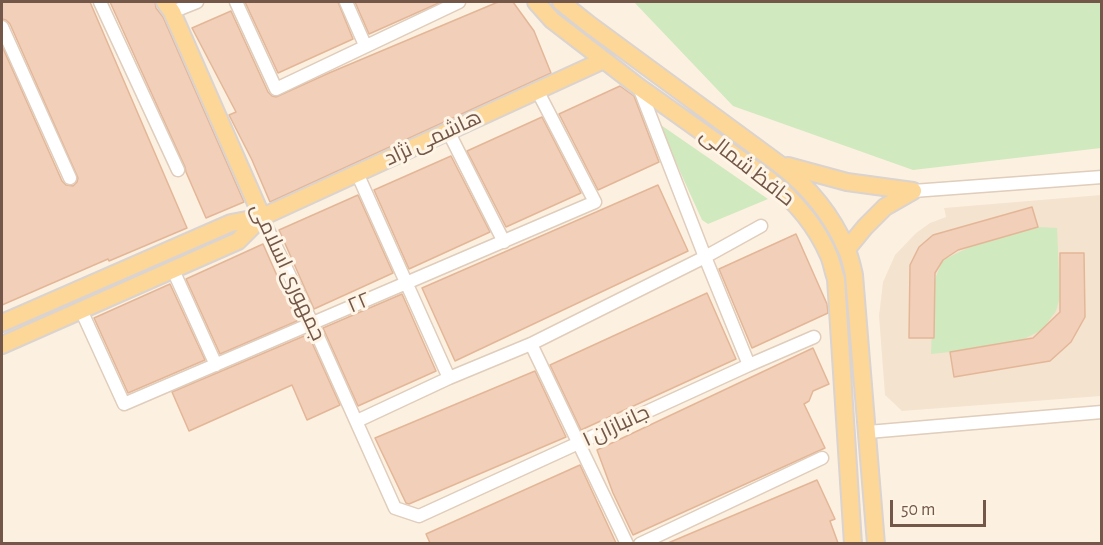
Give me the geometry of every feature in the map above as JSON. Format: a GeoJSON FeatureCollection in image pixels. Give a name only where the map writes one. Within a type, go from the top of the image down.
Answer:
{"type":"FeatureCollection","features":[{"type":"Feature","properties":{"kind":"main road","name":"حافظ شمالی"},"geometry":{"type":"LineString","coordinates":[[536,2],[552,20],[639,87],[787,194],[817,234],[829,256],[836,279],[853,543]]}},
{"type":"Feature","properties":{"kind":"main road","name":"حافظ شمالی"},"geometry":{"type":"LineString","coordinates":[[561,2],[800,180],[819,201],[834,224],[847,249],[854,275],[876,543]]}},
{"type":"Feature","properties":{"kind":"main road","name":"جمهوری اسلامی"},"geometry":{"type":"LineString","coordinates":[[172,5],[262,217]]}},
{"type":"Feature","properties":{"kind":"main road","name":"هاشمی نژاد"},"geometry":{"type":"LineString","coordinates":[[2,323],[231,223],[262,217],[604,60]]}},
{"type":"Feature","properties":{"kind":"main road"},"geometry":{"type":"LineString","coordinates":[[779,164],[847,182],[913,191]]}},
{"type":"Feature","properties":{"kind":"main road"},"geometry":{"type":"LineString","coordinates":[[847,249],[885,207],[913,191]]}},
{"type":"Feature","properties":{"kind":"main road","name":"هاشمی نژاد"},"geometry":{"type":"LineString","coordinates":[[2,345],[238,241],[262,217]]}},
{"type":"Feature","properties":{"kind":"street"},"geometry":{"type":"LineString","coordinates":[[100,2],[178,170]]}},
{"type":"Feature","properties":{"kind":"street"},"geometry":{"type":"LineString","coordinates":[[172,5],[197,2]]}},
{"type":"Feature","properties":{"kind":"street"},"geometry":{"type":"LineString","coordinates":[[236,2],[276,89],[458,2]]}},
{"type":"Feature","properties":{"kind":"street"},"geometry":{"type":"LineString","coordinates":[[346,2],[365,45]]}},
{"type":"Feature","properties":{"kind":"street"},"geometry":{"type":"LineString","coordinates":[[2,27],[69,178]]}},
{"type":"Feature","properties":{"kind":"street"},"geometry":{"type":"LineString","coordinates":[[639,87],[749,365]]}},
{"type":"Feature","properties":{"kind":"street","name":"۲۲"},"geometry":{"type":"LineString","coordinates":[[81,310],[124,404],[595,202],[537,90]]}},
{"type":"Feature","properties":{"kind":"street"},"geometry":{"type":"LineString","coordinates":[[448,131],[504,242]]}},
{"type":"Feature","properties":{"kind":"street"},"geometry":{"type":"LineString","coordinates":[[357,173],[448,378]]}},
{"type":"Feature","properties":{"kind":"street"},"geometry":{"type":"LineString","coordinates":[[913,191],[1101,177]]}},
{"type":"Feature","properties":{"kind":"street","name":"جمهوری اسلامی"},"geometry":{"type":"LineString","coordinates":[[262,217],[395,508],[419,516]]}},
{"type":"Feature","properties":{"kind":"street"},"geometry":{"type":"LineString","coordinates":[[357,421],[448,378],[531,344],[705,257],[761,226]]}},
{"type":"Feature","properties":{"kind":"street"},"geometry":{"type":"LineString","coordinates":[[173,270],[216,365]]}},
{"type":"Feature","properties":{"kind":"street","name":"جانبازان ۱"},"geometry":{"type":"LineString","coordinates":[[419,516],[814,337]]}},
{"type":"Feature","properties":{"kind":"street"},"geometry":{"type":"LineString","coordinates":[[531,344],[627,543]]}},
{"type":"Feature","properties":{"kind":"street"},"geometry":{"type":"LineString","coordinates":[[868,432],[1101,412]]}},
{"type":"Feature","properties":{"kind":"street"},"geometry":{"type":"LineString","coordinates":[[640,543],[822,458]]}},
{"type":"Feature","properties":{"kind":"shaded area"},"geometry":{"type":"Polygon","coordinates":[[[1101,195],[1101,396],[902,411],[885,395],[879,316],[883,282],[895,255],[916,233],[930,223],[946,217],[944,208],[1101,195]]]}},
{"type":"Feature","properties":{"kind":"green space"},"geometry":{"type":"Polygon","coordinates":[[[634,2],[1101,2],[1101,148],[913,170],[733,106],[634,2]]]}},
{"type":"Feature","properties":{"kind":"green space"},"geometry":{"type":"Polygon","coordinates":[[[658,123],[768,199],[708,224],[702,220],[658,123]]]}},
{"type":"Feature","properties":{"kind":"green space"},"geometry":{"type":"Polygon","coordinates":[[[1038,227],[1057,228],[1060,297],[1056,311],[1042,330],[1022,340],[931,354],[934,281],[943,260],[972,246],[1038,227]]]}},
{"type":"Feature","properties":{"kind":"building"},"geometry":{"type":"Polygon","coordinates":[[[2,2],[90,2],[187,228],[2,305],[2,46],[62,181],[66,185],[73,186],[78,178],[10,24],[2,19],[2,2]]]}},
{"type":"Feature","properties":{"kind":"building"},"geometry":{"type":"Polygon","coordinates":[[[110,2],[155,2],[244,202],[206,218],[110,2]]]}},
{"type":"Feature","properties":{"kind":"building"},"geometry":{"type":"Polygon","coordinates":[[[245,2],[338,2],[353,39],[278,73],[245,2]]]}},
{"type":"Feature","properties":{"kind":"building"},"geometry":{"type":"Polygon","coordinates":[[[355,2],[441,2],[369,34],[355,2]]]}},
{"type":"Feature","properties":{"kind":"building"},"geometry":{"type":"Polygon","coordinates":[[[498,2],[513,2],[534,31],[551,73],[270,202],[229,115],[236,112],[192,28],[231,11],[268,92],[276,97],[498,2]]]}},
{"type":"Feature","properties":{"kind":"building"},"geometry":{"type":"Polygon","coordinates":[[[620,86],[634,96],[659,162],[598,190],[559,114],[620,86]]]}},
{"type":"Feature","properties":{"kind":"building"},"geometry":{"type":"Polygon","coordinates":[[[542,117],[581,193],[506,227],[467,151],[542,117]]]}},
{"type":"Feature","properties":{"kind":"building"},"geometry":{"type":"Polygon","coordinates":[[[451,156],[490,232],[409,269],[374,190],[451,156]]]}},
{"type":"Feature","properties":{"kind":"building"},"geometry":{"type":"Polygon","coordinates":[[[658,185],[688,251],[455,361],[422,288],[658,185]]]}},
{"type":"Feature","properties":{"kind":"building"},"geometry":{"type":"Polygon","coordinates":[[[358,195],[393,273],[314,309],[279,230],[358,195]]]}},
{"type":"Feature","properties":{"kind":"building"},"geometry":{"type":"Polygon","coordinates":[[[1032,207],[1038,227],[958,250],[943,260],[935,273],[934,338],[909,338],[910,265],[919,247],[933,235],[1032,207]]]}},
{"type":"Feature","properties":{"kind":"building"},"geometry":{"type":"Polygon","coordinates":[[[796,234],[827,304],[828,313],[752,348],[719,269],[796,234]]]}},
{"type":"Feature","properties":{"kind":"building"},"geometry":{"type":"Polygon","coordinates":[[[263,244],[297,321],[220,354],[186,279],[263,244]]]}},
{"type":"Feature","properties":{"kind":"building"},"geometry":{"type":"Polygon","coordinates":[[[1060,253],[1084,253],[1085,317],[1071,342],[1050,361],[954,377],[950,352],[1033,338],[1060,312],[1060,253]]]}},
{"type":"Feature","properties":{"kind":"building"},"geometry":{"type":"Polygon","coordinates":[[[170,284],[205,360],[128,393],[94,318],[170,284]]]}},
{"type":"Feature","properties":{"kind":"building"},"geometry":{"type":"Polygon","coordinates":[[[707,293],[736,359],[581,430],[550,365],[707,293]]]}},
{"type":"Feature","properties":{"kind":"building"},"geometry":{"type":"Polygon","coordinates":[[[402,294],[436,371],[358,406],[323,328],[402,294]]]}},
{"type":"Feature","properties":{"kind":"building"},"geometry":{"type":"Polygon","coordinates":[[[304,336],[305,338],[309,336],[340,405],[307,420],[292,385],[189,431],[172,392],[304,336]]]}},
{"type":"Feature","properties":{"kind":"building"},"geometry":{"type":"Polygon","coordinates":[[[813,348],[829,384],[813,391],[809,401],[804,404],[825,448],[633,535],[613,493],[597,450],[813,348]]]}},
{"type":"Feature","properties":{"kind":"building"},"geometry":{"type":"Polygon","coordinates":[[[535,371],[566,437],[409,504],[406,503],[375,438],[535,371]]]}},
{"type":"Feature","properties":{"kind":"building"},"geometry":{"type":"Polygon","coordinates":[[[580,465],[616,543],[430,543],[426,534],[580,465]]]}},
{"type":"Feature","properties":{"kind":"building"},"geometry":{"type":"Polygon","coordinates":[[[817,480],[835,519],[830,521],[838,543],[668,543],[817,480]]]}}]}
